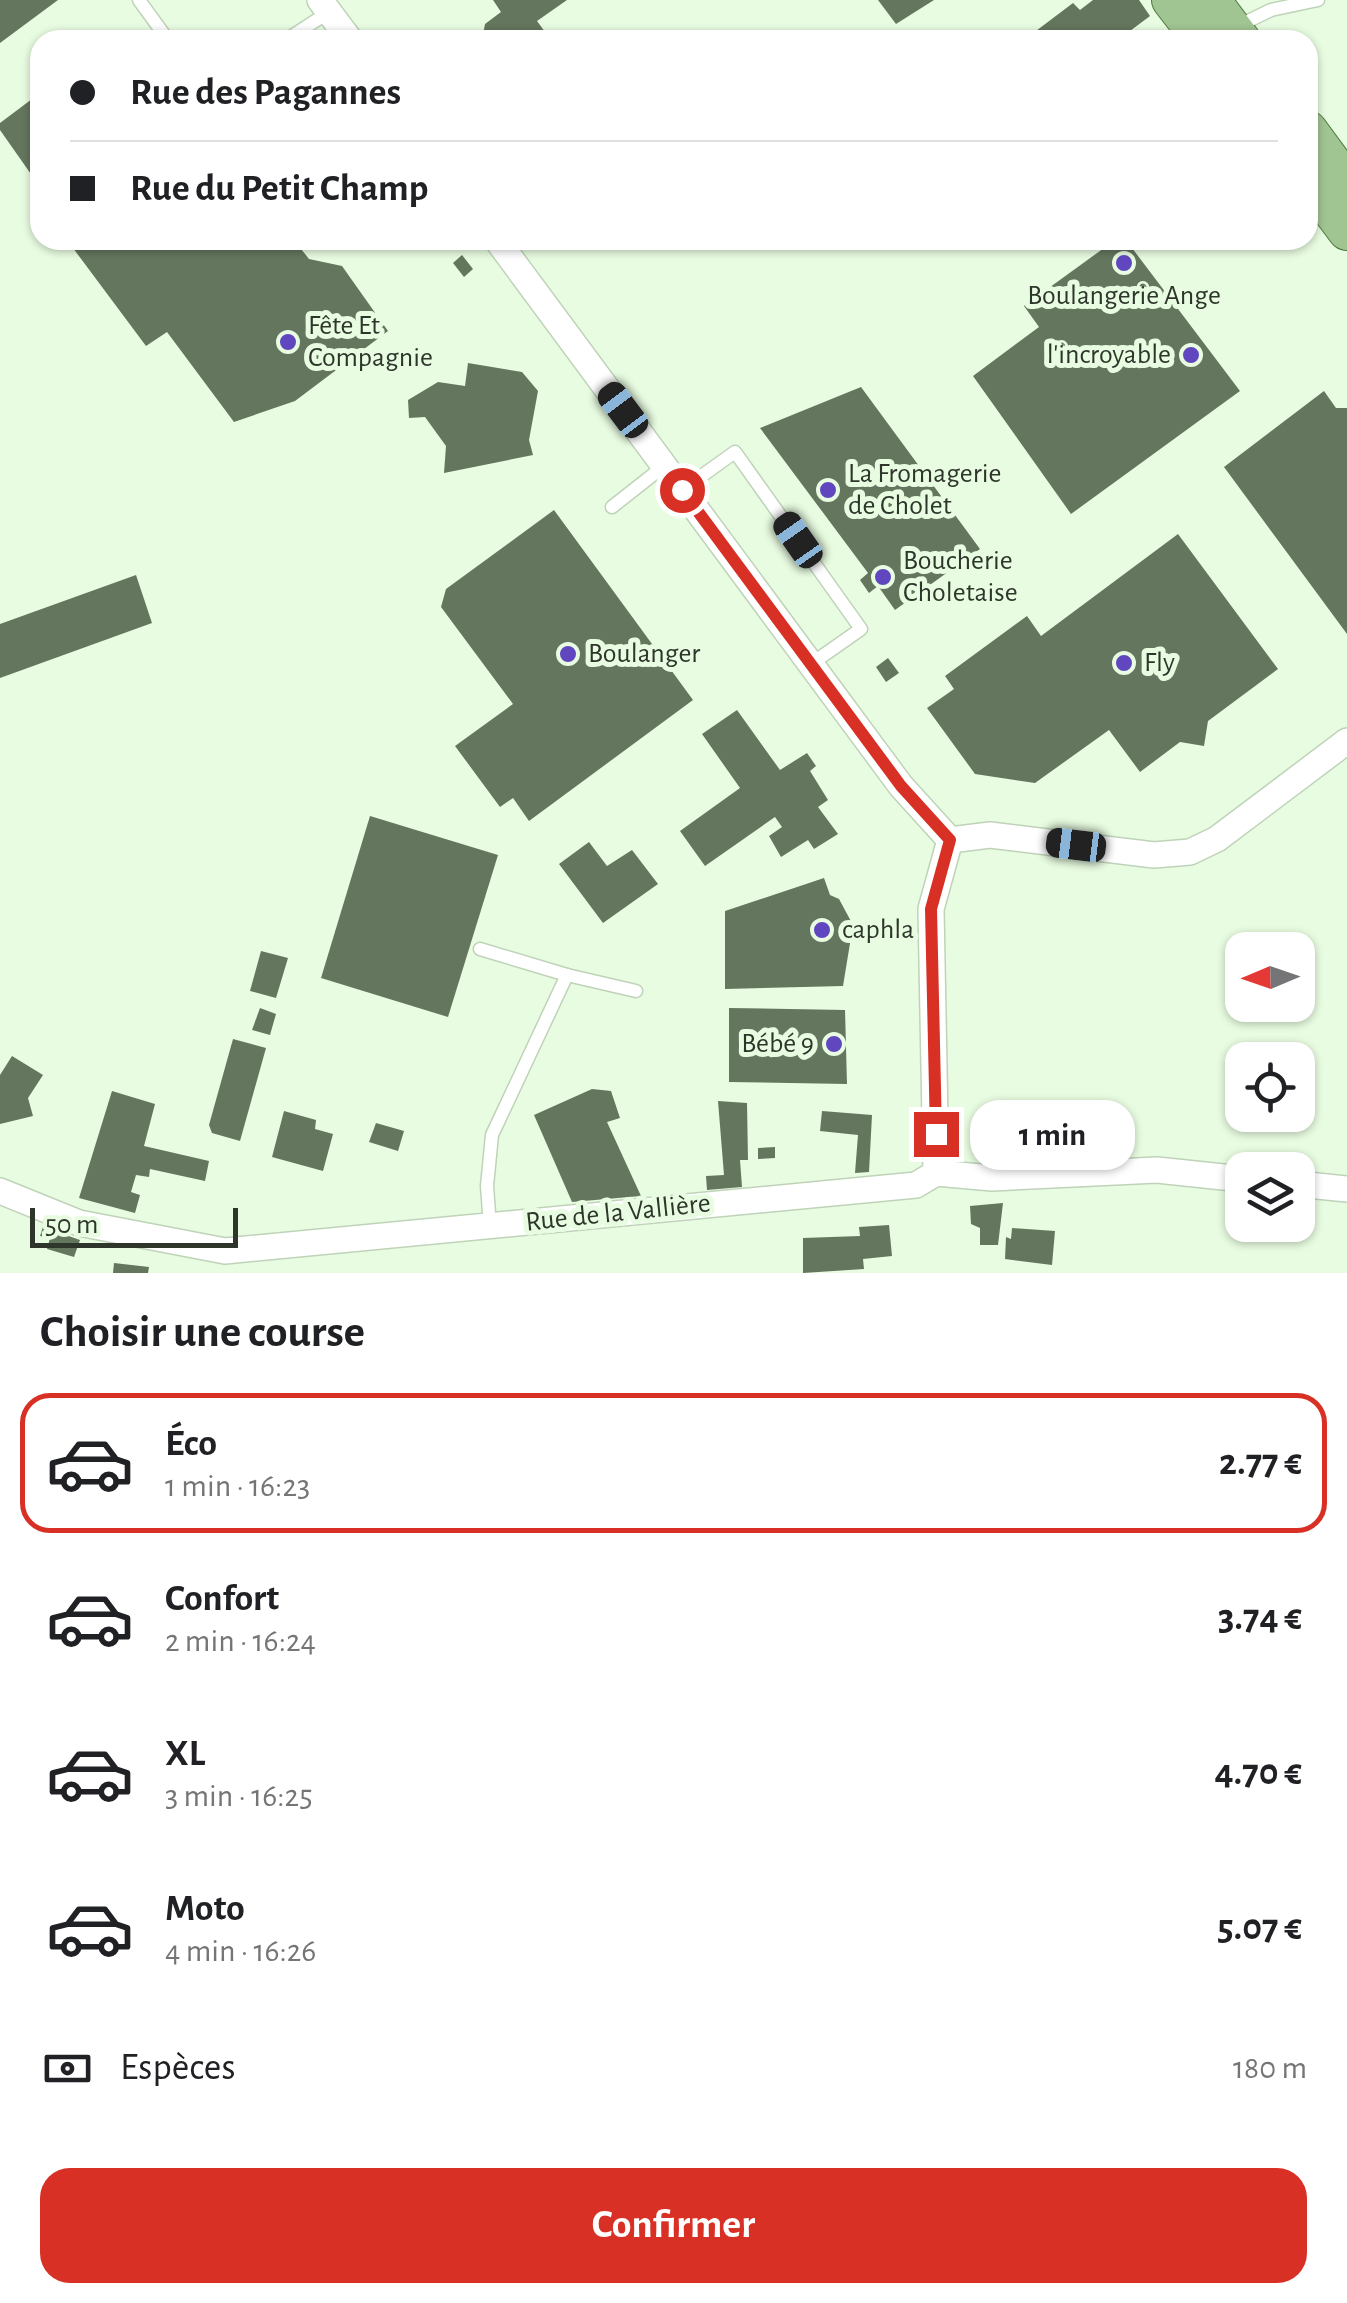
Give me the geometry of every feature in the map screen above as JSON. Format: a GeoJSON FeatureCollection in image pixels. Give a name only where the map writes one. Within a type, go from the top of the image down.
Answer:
{"type":"FeatureCollection","features":[{"type":"Feature","properties":{"kind":"main road"},"geometry":{"type":"LineString","coordinates":[[1171,0],[1221,27]]}},
{"type":"Feature","properties":{"kind":"main road"},"geometry":{"type":"LineString","coordinates":[[1318,143],[1347,182]]}},
{"type":"Feature","properties":{"kind":"main road"},"geometry":{"type":"LineString","coordinates":[[1318,193],[1347,232]]}},
{"type":"Feature","properties":{"kind":"street"},"geometry":{"type":"LineString","coordinates":[[324,6],[342,30]]}},
{"type":"Feature","properties":{"kind":"street"},"geometry":{"type":"LineString","coordinates":[[505,250],[901,786],[950,840]]}},
{"type":"Feature","properties":{"kind":"street"},"geometry":{"type":"LineString","coordinates":[[950,840],[990,835],[1154,854],[1190,852],[1217,839],[1347,741]]}},
{"type":"Feature","properties":{"kind":"street"},"geometry":{"type":"LineString","coordinates":[[936,1172],[931,909],[950,840]]}},
{"type":"Feature","properties":{"kind":"street","name":"Rue de la Vallière"},"geometry":{"type":"LineString","coordinates":[[0,1190],[79,1222],[225,1251],[916,1184],[936,1172],[992,1178],[1157,1170],[1225,1176]]}},
{"type":"Feature","properties":{"kind":"street"},"geometry":{"type":"LineString","coordinates":[[1315,1185],[1347,1188]]}},
{"type":"Feature","properties":{"kind":"lane"},"geometry":{"type":"LineString","coordinates":[[139,0],[161,30]]}},
{"type":"Feature","properties":{"kind":"lane"},"geometry":{"type":"LineString","coordinates":[[1221,27],[1318,0]]}},
{"type":"Feature","properties":{"kind":"lane"},"geometry":{"type":"LineString","coordinates":[[297,30],[324,6]]}},
{"type":"Feature","properties":{"kind":"lane"},"geometry":{"type":"LineString","coordinates":[[682,490],[735,452],[861,628],[812,664]]}},
{"type":"Feature","properties":{"kind":"lane"},"geometry":{"type":"LineString","coordinates":[[612,507],[664,466]]}},
{"type":"Feature","properties":{"kind":"lane"},"geometry":{"type":"LineString","coordinates":[[480,949],[636,991]]}},
{"type":"Feature","properties":{"kind":"lane"},"geometry":{"type":"LineString","coordinates":[[490,1226],[486,1186],[492,1135],[567,974]]}},
{"type":"Feature","properties":{"kind":"building"},"geometry":{"type":"Polygon","coordinates":[[[0,0],[58,0],[0,43],[0,0]]]}},
{"type":"Feature","properties":{"kind":"building"},"geometry":{"type":"Polygon","coordinates":[[[493,0],[567,0],[537,21],[544,30],[484,30],[485,24],[501,12],[493,0]]]}},
{"type":"Feature","properties":{"kind":"building"},"geometry":{"type":"Polygon","coordinates":[[[878,0],[934,0],[896,24],[878,0]]]}},
{"type":"Feature","properties":{"kind":"building"},"geometry":{"type":"Polygon","coordinates":[[[1093,0],[1139,0],[1150,16],[1131,30],[1037,30],[1073,3],[1080,10],[1093,0]]]}},
{"type":"Feature","properties":{"kind":"building"},"geometry":{"type":"Polygon","coordinates":[[[30,100],[30,173],[0,130],[0,123],[30,100]]]}},
{"type":"Feature","properties":{"kind":"building"},"geometry":{"type":"Polygon","coordinates":[[[74,250],[302,250],[309,259],[342,266],[388,331],[295,401],[234,422],[167,332],[146,346],[74,250]]]}},
{"type":"Feature","properties":{"kind":"building"},"geometry":{"type":"Polygon","coordinates":[[[1101,250],[1134,250],[1240,391],[1071,514],[973,376],[1039,327],[1024,306],[1101,250]]]}},
{"type":"Feature","properties":{"kind":"building"},"geometry":{"type":"Polygon","coordinates":[[[462,255],[473,269],[464,277],[453,263],[462,255]]]}},
{"type":"Feature","properties":{"kind":"building"},"geometry":{"type":"Polygon","coordinates":[[[468,363],[522,372],[538,391],[529,440],[533,455],[444,473],[446,446],[425,417],[409,418],[408,400],[438,382],[465,386],[468,363]]]}},
{"type":"Feature","properties":{"kind":"building"},"geometry":{"type":"Polygon","coordinates":[[[861,387],[980,549],[895,610],[878,586],[869,593],[860,580],[868,573],[760,428],[861,387]]]}},
{"type":"Feature","properties":{"kind":"building"},"geometry":{"type":"Polygon","coordinates":[[[1324,391],[1336,408],[1347,408],[1347,634],[1224,467],[1324,391]]]}},
{"type":"Feature","properties":{"kind":"building","name":"Boulanger"},"geometry":{"type":"Polygon","coordinates":[[[554,510],[693,700],[529,821],[513,798],[500,807],[455,746],[513,704],[441,607],[446,589],[554,510]]]}},
{"type":"Feature","properties":{"kind":"building","name":"Fly"},"geometry":{"type":"Polygon","coordinates":[[[1178,534],[1278,669],[1208,721],[1204,746],[1180,742],[1140,772],[1109,730],[1035,783],[975,774],[927,708],[954,689],[945,676],[1027,616],[1041,636],[1178,534]]]}},
{"type":"Feature","properties":{"kind":"building"},"geometry":{"type":"Polygon","coordinates":[[[136,575],[152,623],[0,678],[0,624],[136,575]]]}},
{"type":"Feature","properties":{"kind":"building"},"geometry":{"type":"Polygon","coordinates":[[[888,658],[899,673],[886,682],[876,667],[888,658]]]}},
{"type":"Feature","properties":{"kind":"building"},"geometry":{"type":"Polygon","coordinates":[[[737,710],[780,770],[807,753],[816,766],[810,771],[828,800],[818,807],[838,834],[814,849],[808,840],[781,857],[769,836],[782,827],[775,817],[705,866],[680,831],[740,788],[702,734],[737,710]]]}},
{"type":"Feature","properties":{"kind":"building"},"geometry":{"type":"Polygon","coordinates":[[[370,816],[498,855],[448,1017],[321,978],[370,816]]]}},
{"type":"Feature","properties":{"kind":"building"},"geometry":{"type":"Polygon","coordinates":[[[589,842],[607,866],[632,850],[658,884],[603,923],[559,864],[589,842]]]}},
{"type":"Feature","properties":{"kind":"building"},"geometry":{"type":"Polygon","coordinates":[[[824,878],[830,895],[839,899],[853,925],[843,986],[725,989],[725,911],[824,878]]]}},
{"type":"Feature","properties":{"kind":"building"},"geometry":{"type":"Polygon","coordinates":[[[261,951],[288,958],[276,998],[250,991],[261,951]]]}},
{"type":"Feature","properties":{"kind":"building"},"geometry":{"type":"Polygon","coordinates":[[[260,1008],[276,1014],[270,1035],[252,1030],[260,1008]]]}},
{"type":"Feature","properties":{"kind":"building"},"geometry":{"type":"Polygon","coordinates":[[[729,1008],[845,1010],[847,1084],[729,1082],[729,1008]]]}},
{"type":"Feature","properties":{"kind":"building"},"geometry":{"type":"Polygon","coordinates":[[[233,1039],[266,1048],[240,1141],[212,1133],[209,1125],[233,1039]]]}},
{"type":"Feature","properties":{"kind":"building"},"geometry":{"type":"Polygon","coordinates":[[[12,1056],[43,1075],[28,1098],[33,1116],[0,1124],[0,1075],[12,1056]]]}},
{"type":"Feature","properties":{"kind":"building"},"geometry":{"type":"Polygon","coordinates":[[[592,1089],[611,1091],[620,1118],[607,1122],[641,1196],[572,1202],[534,1115],[592,1089]]]}},
{"type":"Feature","properties":{"kind":"building"},"geometry":{"type":"Polygon","coordinates":[[[112,1091],[155,1104],[144,1146],[209,1161],[205,1181],[150,1169],[149,1177],[136,1175],[131,1192],[140,1195],[135,1213],[79,1198],[112,1091]]]}},
{"type":"Feature","properties":{"kind":"building"},"geometry":{"type":"Polygon","coordinates":[[[718,1101],[747,1103],[748,1160],[740,1160],[742,1187],[707,1190],[706,1176],[724,1175],[718,1101]]]}},
{"type":"Feature","properties":{"kind":"building"},"geometry":{"type":"Polygon","coordinates":[[[284,1111],[316,1120],[315,1129],[333,1134],[323,1171],[272,1157],[284,1111]]]}},
{"type":"Feature","properties":{"kind":"building"},"geometry":{"type":"Polygon","coordinates":[[[822,1111],[872,1115],[869,1172],[855,1173],[858,1135],[820,1131],[822,1111]]]}},
{"type":"Feature","properties":{"kind":"building"},"geometry":{"type":"Polygon","coordinates":[[[376,1123],[404,1131],[398,1151],[369,1142],[376,1123]]]}},
{"type":"Feature","properties":{"kind":"building"},"geometry":{"type":"Polygon","coordinates":[[[775,1147],[775,1158],[758,1159],[758,1148],[775,1147]]]}},
{"type":"Feature","properties":{"kind":"building"},"geometry":{"type":"Polygon","coordinates":[[[1003,1203],[998,1245],[980,1245],[980,1228],[971,1224],[970,1206],[1003,1203]]]}},
{"type":"Feature","properties":{"kind":"building"},"geometry":{"type":"Polygon","coordinates":[[[889,1225],[892,1256],[863,1259],[864,1269],[803,1273],[803,1238],[860,1236],[859,1227],[889,1225]]]}},
{"type":"Feature","properties":{"kind":"building"},"geometry":{"type":"Polygon","coordinates":[[[43,1227],[80,1240],[74,1257],[47,1249],[50,1238],[40,1236],[43,1227]]]}},
{"type":"Feature","properties":{"kind":"building"},"geometry":{"type":"Polygon","coordinates":[[[1012,1228],[1055,1231],[1052,1265],[1005,1259],[1006,1237],[1011,1239],[1012,1228]]]}},
{"type":"Feature","properties":{"kind":"building"},"geometry":{"type":"Polygon","coordinates":[[[114,1263],[149,1267],[148,1273],[113,1273],[114,1263]]]}},
{"type":"Feature","properties":{"kind":"place","name":"Boulangerie Ange"},"geometry":{"type":"Point","coordinates":[1124,263]}},
{"type":"Feature","properties":{"kind":"place","name":"Fête Et Compagnie"},"geometry":{"type":"Point","coordinates":[288,342]}},
{"type":"Feature","properties":{"kind":"place","name":"l'incroyable"},"geometry":{"type":"Point","coordinates":[1191,355]}},
{"type":"Feature","properties":{"kind":"place","name":"La Fromagerie de Cholet"},"geometry":{"type":"Point","coordinates":[828,490]}},
{"type":"Feature","properties":{"kind":"place","name":"Boucherie Choletaise"},"geometry":{"type":"Point","coordinates":[883,577]}},
{"type":"Feature","properties":{"kind":"place","name":"Boulanger"},"geometry":{"type":"Point","coordinates":[568,654]}},
{"type":"Feature","properties":{"kind":"place","name":"Fly"},"geometry":{"type":"Point","coordinates":[1124,663]}},
{"type":"Feature","properties":{"kind":"place","name":"caphla"},"geometry":{"type":"Point","coordinates":[822,930]}},
{"type":"Feature","properties":{"kind":"place","name":"Bébé 9"},"geometry":{"type":"Point","coordinates":[834,1044]}},
{"type":"Feature","properties":{"kind":"route"},"geometry":{"type":"LineString","coordinates":[[682,490],[901,786],[950,840],[931,909],[936,1134]]}}]}
